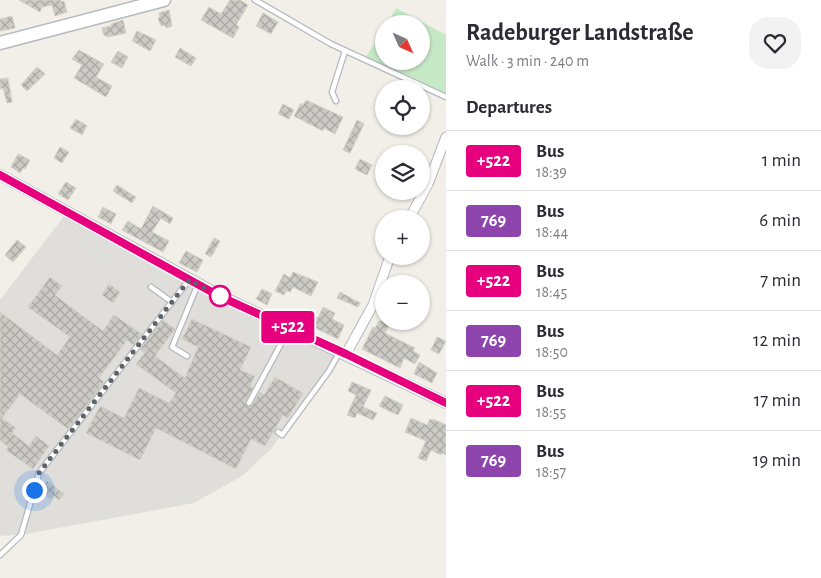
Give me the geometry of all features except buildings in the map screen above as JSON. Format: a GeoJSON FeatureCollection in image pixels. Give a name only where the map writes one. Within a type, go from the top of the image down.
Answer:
{"type":"FeatureCollection","features":[{"type":"Feature","properties":{"kind":"main road"},"geometry":{"type":"LineString","coordinates":[[0,43],[131,5],[158,1]]}},
{"type":"Feature","properties":{"kind":"street"},"geometry":{"type":"LineString","coordinates":[[414,210],[428,184],[446,137]]}},
{"type":"Feature","properties":{"kind":"street"},"geometry":{"type":"LineString","coordinates":[[0,175],[193,282],[446,403]]}},
{"type":"Feature","properties":{"kind":"street"},"geometry":{"type":"LineString","coordinates":[[343,353],[373,305],[387,265]]}},
{"type":"Feature","properties":{"kind":"lane"},"geometry":{"type":"LineString","coordinates":[[255,0],[345,51],[446,97]]}},
{"type":"Feature","properties":{"kind":"lane"},"geometry":{"type":"LineString","coordinates":[[336,101],[332,92],[345,51]]}},
{"type":"Feature","properties":{"kind":"lane"},"geometry":{"type":"LineString","coordinates":[[0,555],[21,535],[39,473],[172,302],[193,282]]}},
{"type":"Feature","properties":{"kind":"lane"},"geometry":{"type":"LineString","coordinates":[[187,356],[172,347],[193,282]]}},
{"type":"Feature","properties":{"kind":"lane"},"geometry":{"type":"LineString","coordinates":[[151,286],[172,302]]}},
{"type":"Feature","properties":{"kind":"lane"},"geometry":{"type":"LineString","coordinates":[[249,403],[290,328]]}},
{"type":"Feature","properties":{"kind":"lane"},"geometry":{"type":"LineString","coordinates":[[278,432],[282,435],[343,353]]}},
{"type":"Feature","properties":{"kind":"shaded area"},"geometry":{"type":"Polygon","coordinates":[[[68,211],[105,234],[340,352],[270,450],[242,476],[194,503],[26,534],[0,536],[0,300],[68,211]]]}},
{"type":"Feature","properties":{"kind":"green space"},"geometry":{"type":"Polygon","coordinates":[[[396,8],[409,15],[392,15],[396,8]]]}},
{"type":"Feature","properties":{"kind":"green space"},"geometry":{"type":"Polygon","coordinates":[[[430,26],[446,35],[446,95],[430,87],[430,80],[414,80],[393,70],[430,70],[430,26]]]}},
{"type":"Feature","properties":{"kind":"green space"},"geometry":{"type":"Polygon","coordinates":[[[375,42],[375,61],[366,57],[375,42]]]}},
{"type":"Feature","properties":{"kind":"bus line","name":"+522"},"geometry":{"type":"LineString","coordinates":[[0,175],[219,296],[346,354],[446,403]]}},
{"type":"Feature","properties":{"kind":"route"},"geometry":{"type":"LineString","coordinates":[[34,490],[39,473],[189,280],[220,296]]}}]}
